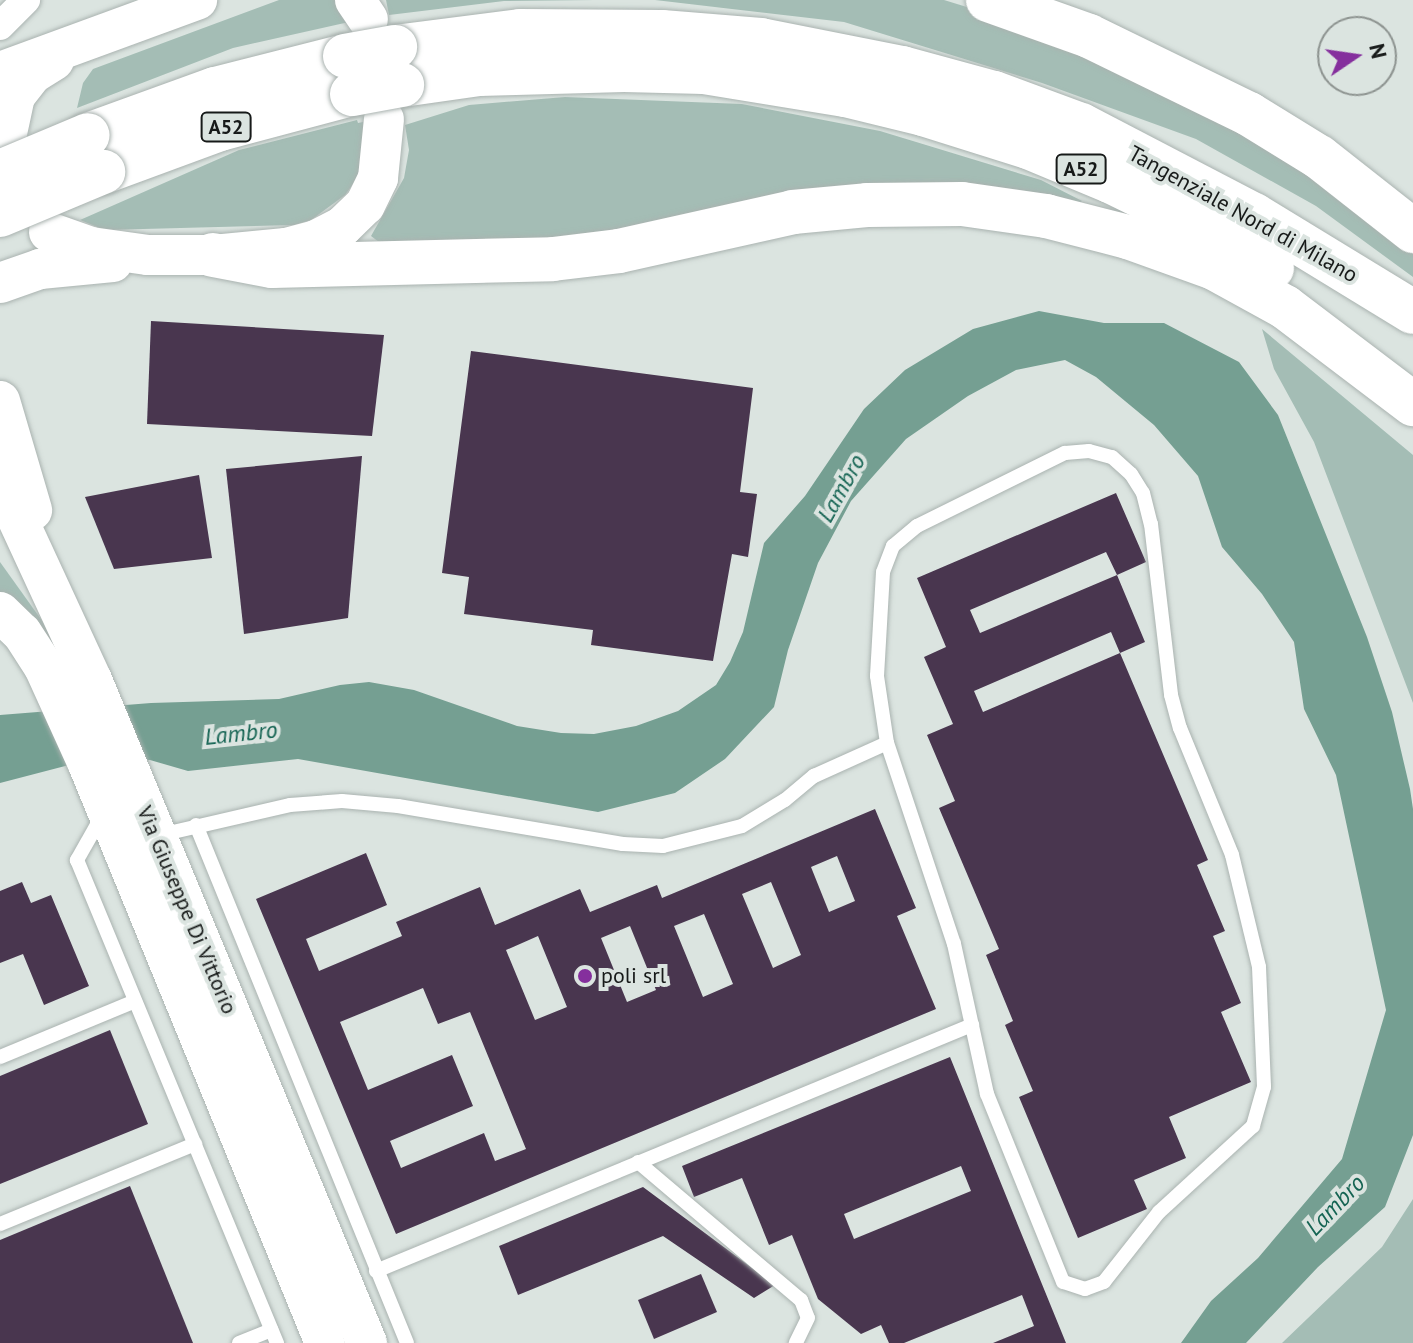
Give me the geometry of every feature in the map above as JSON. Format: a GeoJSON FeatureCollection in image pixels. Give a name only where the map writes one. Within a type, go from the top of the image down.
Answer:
{"type":"FeatureCollection","features":[{"type":"Feature","properties":{"kind":"highway"},"geometry":{"type":"LineString","coordinates":[[988,0],[1089,36],[1249,114],[1319,157],[1413,231]]}},
{"type":"Feature","properties":{"kind":"highway","name":"Tangenziale Nord di Milano"},"geometry":{"type":"LineString","coordinates":[[3,155],[96,153],[220,129],[371,52],[520,31],[662,32],[761,40],[902,68],[994,93],[1081,125],[1254,215],[1413,312]]}},
{"type":"Feature","properties":{"kind":"highway","name":"Tangenziale Nord di Milano"},"geometry":{"type":"LineString","coordinates":[[371,52],[479,74],[548,70],[704,72],[793,84],[923,114],[1028,147],[1110,181],[1190,220],[1279,272],[1413,373]]}},
{"type":"Feature","properties":{"kind":"highway","name":"Tangenziale Nord di Milano"},"geometry":{"type":"LineString","coordinates":[[0,215],[96,153]]}},
{"type":"Feature","properties":{"kind":"highway"},"geometry":{"type":"LineString","coordinates":[[213,255],[272,266],[553,259],[619,251],[793,212],[867,205],[962,204],[1059,219],[1128,237],[1214,268],[1285,307],[1413,404]]}},
{"type":"Feature","properties":{"kind":"street"},"geometry":{"type":"LineString","coordinates":[[0,26],[26,0]]}},
{"type":"Feature","properties":{"kind":"street"},"geometry":{"type":"LineString","coordinates":[[0,72],[197,0]]}},
{"type":"Feature","properties":{"kind":"street"},"geometry":{"type":"LineString","coordinates":[[3,155],[9,108],[22,84],[43,66],[96,37]]}},
{"type":"Feature","properties":{"kind":"street"},"geometry":{"type":"LineString","coordinates":[[49,232],[91,247],[148,255],[213,255],[286,248],[316,240],[343,226],[365,205],[378,178],[371,52]]}},
{"type":"Feature","properties":{"kind":"street"},"geometry":{"type":"LineString","coordinates":[[3,284],[56,266],[109,263],[148,255]]}},
{"type":"Feature","properties":{"kind":"street"},"geometry":{"type":"LineString","coordinates":[[0,401],[36,525],[46,576]]}},
{"type":"Feature","properties":{"kind":"street","name":"Via Giuseppe Di Vittorio"},"geometry":{"type":"LineString","coordinates":[[0,481],[46,576],[80,700],[107,763],[157,836],[367,1343]]}},
{"type":"Feature","properties":{"kind":"street"},"geometry":{"type":"LineString","coordinates":[[0,530],[46,576]]}},
{"type":"Feature","properties":{"kind":"street","name":"Via Giuseppe Di Vittorio"},"geometry":{"type":"LineString","coordinates":[[0,612],[80,700]]}},
{"type":"Feature","properties":{"kind":"street","name":"Via Giuseppe Di Vittorio"},"geometry":{"type":"LineString","coordinates":[[107,763],[107,809],[325,1343]]}},
{"type":"Feature","properties":{"kind":"lane"},"geometry":{"type":"LineString","coordinates":[[1089,451],[1112,457],[1131,474],[1143,493],[1151,524],[1171,695],[1180,728],[1232,855],[1259,967],[1264,1087],[1253,1126],[1159,1212],[1104,1282],[1085,1289],[1063,1282],[987,1094],[954,944],[887,743],[877,676],[883,572],[893,546],[917,526],[1065,453],[1089,451]]}},
{"type":"Feature","properties":{"kind":"lane"},"geometry":{"type":"LineString","coordinates":[[157,836],[290,805],[342,801],[398,806],[623,844],[663,846],[742,826],[785,800],[814,776],[887,743]]}},
{"type":"Feature","properties":{"kind":"lane","name":"Via Giuseppe Di Vittorio"},"geometry":{"type":"LineString","coordinates":[[107,809],[77,860],[274,1337]]}},
{"type":"Feature","properties":{"kind":"lane"},"geometry":{"type":"LineString","coordinates":[[196,825],[407,1343]]}},
{"type":"Feature","properties":{"kind":"lane"},"geometry":{"type":"LineString","coordinates":[[0,1057],[135,1001]]}},
{"type":"Feature","properties":{"kind":"lane"},"geometry":{"type":"LineString","coordinates":[[376,1271],[972,1025]]}},
{"type":"Feature","properties":{"kind":"lane"},"geometry":{"type":"LineString","coordinates":[[0,1224],[195,1144]]}},
{"type":"Feature","properties":{"kind":"lane"},"geometry":{"type":"LineString","coordinates":[[638,1162],[801,1300],[808,1318],[796,1343]]}},
{"type":"Feature","properties":{"kind":"lane"},"geometry":{"type":"LineString","coordinates":[[239,1343],[274,1337]]}},
{"type":"Feature","properties":{"kind":"shaded area"},"geometry":{"type":"Polygon","coordinates":[[[279,0],[337,0],[349,22],[233,48],[77,108],[83,83],[93,69],[279,0]]]}},
{"type":"Feature","properties":{"kind":"shaded area"},"geometry":{"type":"Polygon","coordinates":[[[386,0],[595,0],[504,1],[389,15],[386,0]]]}},
{"type":"Feature","properties":{"kind":"shaded area"},"geometry":{"type":"Polygon","coordinates":[[[655,0],[944,0],[1009,20],[1202,103],[1310,169],[1413,254],[1413,277],[1316,206],[1196,139],[1042,83],[844,22],[655,0]]]}},
{"type":"Feature","properties":{"kind":"shaded area"},"geometry":{"type":"Polygon","coordinates":[[[565,97],[742,104],[880,131],[1041,180],[1082,201],[1075,207],[572,244],[391,251],[371,236],[404,178],[409,150],[405,125],[469,105],[565,97]]]}},
{"type":"Feature","properties":{"kind":"shaded area"},"geometry":{"type":"Polygon","coordinates":[[[357,120],[358,123],[368,121],[363,162],[356,180],[345,195],[311,220],[294,225],[105,230],[80,220],[239,150],[357,120]]]}},
{"type":"Feature","properties":{"kind":"shaded area"},"geometry":{"type":"Polygon","coordinates":[[[1262,329],[1413,455],[1413,703],[1314,442],[1274,369],[1262,329]]]}},
{"type":"Feature","properties":{"kind":"shaded area"},"geometry":{"type":"Polygon","coordinates":[[[0,562],[63,650],[55,656],[0,596],[0,562]]]}},
{"type":"Feature","properties":{"kind":"shaded area"},"geometry":{"type":"Polygon","coordinates":[[[1413,1199],[1413,1343],[1282,1343],[1382,1247],[1413,1199]]]}},
{"type":"Feature","properties":{"kind":"water","name":"Lambro"},"geometry":{"type":"Polygon","coordinates":[[[1039,311],[1104,323],[1164,323],[1239,362],[1278,415],[1367,637],[1392,712],[1410,789],[1413,809],[1413,1135],[1385,1207],[1318,1267],[1246,1343],[1181,1343],[1211,1301],[1258,1258],[1342,1159],[1386,1010],[1336,775],[1304,709],[1294,642],[1262,594],[1222,547],[1198,476],[1154,425],[1096,377],[1065,360],[1016,370],[968,396],[906,439],[851,501],[818,563],[788,650],[774,707],[725,759],[675,793],[598,812],[298,759],[188,771],[150,760],[69,765],[0,783],[0,715],[151,703],[279,699],[340,685],[369,682],[414,690],[517,726],[561,733],[594,734],[636,726],[678,711],[716,685],[743,632],[764,543],[805,496],[864,409],[905,370],[973,329],[1039,311]]]}},
{"type":"Feature","properties":{"kind":"building"},"geometry":{"type":"Polygon","coordinates":[[[151,321],[384,335],[372,436],[147,424],[151,321]]]}},
{"type":"Feature","properties":{"kind":"building"},"geometry":{"type":"Polygon","coordinates":[[[471,351],[753,388],[740,492],[757,494],[748,557],[732,554],[713,661],[591,645],[593,630],[464,614],[469,577],[442,573],[471,351]]]}},
{"type":"Feature","properties":{"kind":"building"},"geometry":{"type":"Polygon","coordinates":[[[362,456],[348,618],[244,634],[226,469],[362,456]]]}},
{"type":"Feature","properties":{"kind":"building"},"geometry":{"type":"Polygon","coordinates":[[[199,475],[212,558],[114,569],[85,497],[199,475]]]}},
{"type":"Feature","properties":{"kind":"building"},"geometry":{"type":"Polygon","coordinates":[[[1116,493],[1146,562],[1117,575],[1145,642],[1120,653],[1208,860],[1197,865],[1225,931],[1213,936],[1241,1003],[1221,1012],[1251,1082],[1169,1117],[1186,1158],[1134,1180],[1147,1209],[1078,1238],[1019,1097],[1033,1091],[1005,1025],[1013,1021],[986,955],[999,949],[939,808],[955,801],[927,735],[953,724],[924,657],[946,647],[917,578],[1116,493]],[[1106,552],[970,610],[980,633],[1117,575],[1106,552]],[[1111,632],[974,691],[983,712],[1120,653],[1111,632]]]}},
{"type":"Feature","properties":{"kind":"building"},"geometry":{"type":"Polygon","coordinates":[[[875,809],[916,908],[897,916],[936,1009],[396,1234],[256,899],[366,853],[387,905],[306,939],[319,971],[402,936],[396,922],[480,887],[495,925],[580,889],[590,912],[657,885],[662,898],[875,809]],[[837,856],[811,867],[829,912],[855,901],[837,856]],[[771,882],[742,894],[773,968],[801,955],[771,882]],[[704,914],[674,926],[703,997],[733,984],[704,914]],[[630,926],[601,938],[627,1002],[656,990],[630,926]],[[538,936],[506,950],[535,1020],[567,1007],[538,936]],[[423,988],[340,1022],[368,1090],[452,1055],[473,1106],[390,1141],[401,1168],[484,1133],[495,1161],[526,1149],[470,1012],[438,1024],[423,988]]]}},
{"type":"Feature","properties":{"kind":"building"},"geometry":{"type":"Polygon","coordinates":[[[22,882],[31,903],[51,895],[89,986],[44,1005],[23,954],[0,963],[0,891],[22,882]]]}},
{"type":"Feature","properties":{"kind":"building"},"geometry":{"type":"Polygon","coordinates":[[[110,1030],[148,1124],[0,1184],[0,1076],[110,1030]]]}},
{"type":"Feature","properties":{"kind":"building"},"geometry":{"type":"Polygon","coordinates":[[[950,1057],[1066,1343],[993,1343],[1034,1326],[1022,1295],[904,1343],[889,1343],[881,1325],[861,1334],[818,1299],[792,1235],[769,1245],[742,1178],[694,1197],[682,1166],[950,1057]],[[961,1166],[844,1214],[854,1239],[971,1191],[961,1166]]]}},
{"type":"Feature","properties":{"kind":"building"},"geometry":{"type":"Polygon","coordinates":[[[130,1186],[193,1343],[0,1343],[0,1240],[130,1186]]]}},
{"type":"Feature","properties":{"kind":"building"},"geometry":{"type":"Polygon","coordinates":[[[643,1187],[775,1285],[754,1298],[663,1236],[518,1295],[499,1246],[643,1187]]]}},
{"type":"Feature","properties":{"kind":"building"},"geometry":{"type":"Polygon","coordinates":[[[701,1274],[717,1312],[654,1339],[638,1300],[701,1274]]]}},
{"type":"Feature","properties":{"kind":"place","name":"poli srl"},"geometry":{"type":"Point","coordinates":[585,976]}}]}
